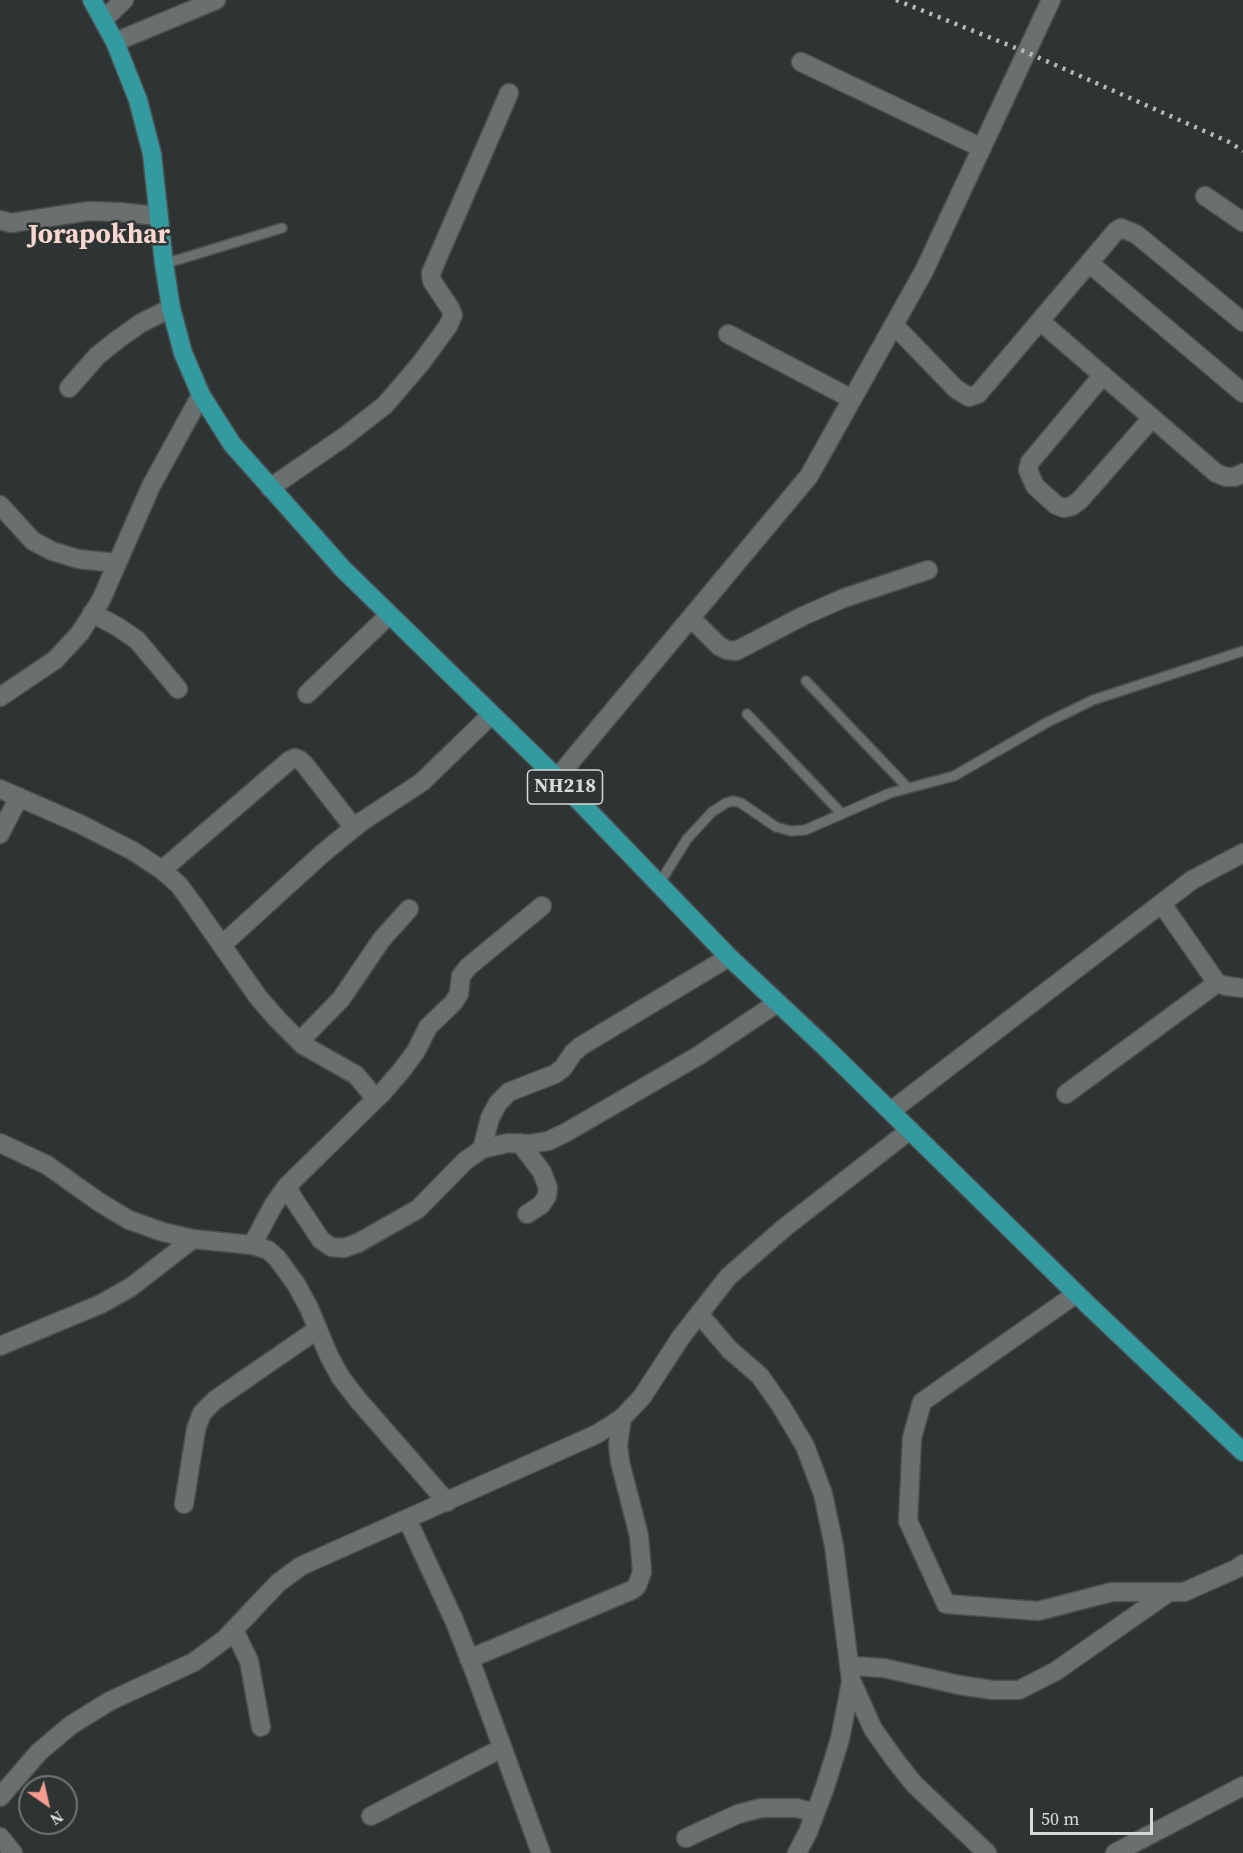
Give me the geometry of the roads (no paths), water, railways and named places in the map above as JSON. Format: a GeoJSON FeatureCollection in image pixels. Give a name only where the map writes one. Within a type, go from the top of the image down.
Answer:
{"type":"FeatureCollection","features":[{"type":"Feature","properties":{"kind":"highway","name":"NH218"},"geometry":{"type":"LineString","coordinates":[[92,0],[115,42],[138,100],[152,154],[164,264],[171,308],[183,353],[201,395],[232,444],[343,569],[557,778],[729,957],[891,1111],[1076,1294],[1243,1452]]}},
{"type":"Feature","properties":{"kind":"street"},"geometry":{"type":"LineString","coordinates":[[103,20],[123,0]]}},
{"type":"Feature","properties":{"kind":"street"},"geometry":{"type":"LineString","coordinates":[[115,42],[216,0]]}},
{"type":"Feature","properties":{"kind":"street"},"geometry":{"type":"LineString","coordinates":[[557,778],[809,476],[924,271],[1051,0]]}},
{"type":"Feature","properties":{"kind":"street"},"geometry":{"type":"LineString","coordinates":[[801,62],[982,148]]}},
{"type":"Feature","properties":{"kind":"street"},"geometry":{"type":"LineString","coordinates":[[270,488],[344,438],[385,405],[421,363],[448,326],[453,315],[432,281],[431,273],[509,93]]}},
{"type":"Feature","properties":{"kind":"street"},"geometry":{"type":"LineString","coordinates":[[1204,196],[1243,222]]}},
{"type":"Feature","properties":{"kind":"street"},"geometry":{"type":"LineString","coordinates":[[0,220],[28,221],[89,211],[158,216]]}},
{"type":"Feature","properties":{"kind":"street"},"geometry":{"type":"LineString","coordinates":[[894,325],[956,389],[969,397],[978,394],[1116,231],[1121,228],[1128,230],[1243,322]]}},
{"type":"Feature","properties":{"kind":"street"},"geometry":{"type":"LineString","coordinates":[[1089,263],[1243,393]]}},
{"type":"Feature","properties":{"kind":"street"},"geometry":{"type":"LineString","coordinates":[[69,388],[97,356],[117,340],[141,323],[171,308]]}},
{"type":"Feature","properties":{"kind":"street"},"geometry":{"type":"LineString","coordinates":[[1040,321],[1216,473],[1226,477],[1235,477],[1243,473]]}},
{"type":"Feature","properties":{"kind":"street"},"geometry":{"type":"LineString","coordinates":[[728,334],[852,399]]}},
{"type":"Feature","properties":{"kind":"street"},"geometry":{"type":"LineString","coordinates":[[1103,375],[1029,462],[1028,470],[1035,486],[1056,506],[1064,508],[1080,500],[1152,418]]}},
{"type":"Feature","properties":{"kind":"street"},"geometry":{"type":"LineString","coordinates":[[0,697],[55,660],[80,633],[101,600],[151,486],[201,395]]}},
{"type":"Feature","properties":{"kind":"street"},"geometry":{"type":"LineString","coordinates":[[0,505],[33,541],[52,551],[78,559],[117,563]]}},
{"type":"Feature","properties":{"kind":"street"},"geometry":{"type":"LineString","coordinates":[[691,618],[719,646],[736,651],[803,616],[844,598],[928,570]]}},
{"type":"Feature","properties":{"kind":"street"},"geometry":{"type":"LineString","coordinates":[[92,613],[137,640],[178,689]]}},
{"type":"Feature","properties":{"kind":"street"},"geometry":{"type":"LineString","coordinates":[[307,694],[389,615]]}},
{"type":"Feature","properties":{"kind":"street"},"geometry":{"type":"LineString","coordinates":[[222,945],[284,887],[354,828],[422,782],[491,715]]}},
{"type":"Feature","properties":{"kind":"street"},"geometry":{"type":"LineString","coordinates":[[162,870],[290,760],[300,760],[305,765],[354,828]]}},
{"type":"Feature","properties":{"kind":"street"},"geometry":{"type":"LineString","coordinates":[[0,789],[80,824],[133,851],[162,870],[179,885],[258,997],[300,1041],[356,1075],[376,1099]]}},
{"type":"Feature","properties":{"kind":"street"},"geometry":{"type":"LineString","coordinates":[[0,834],[19,797]]}},
{"type":"Feature","properties":{"kind":"street"},"geometry":{"type":"LineString","coordinates":[[891,1111],[1192,880],[1243,853]]}},
{"type":"Feature","properties":{"kind":"street"},"geometry":{"type":"LineString","coordinates":[[1161,904],[1217,983],[1243,988]]}},
{"type":"Feature","properties":{"kind":"street"},"geometry":{"type":"LineString","coordinates":[[252,1245],[274,1204],[287,1186],[402,1071],[416,1051],[428,1027],[459,994],[461,976],[468,967],[542,906]]}},
{"type":"Feature","properties":{"kind":"street"},"geometry":{"type":"LineString","coordinates":[[300,1041],[341,999],[382,939],[409,909]]}},
{"type":"Feature","properties":{"kind":"street"},"geometry":{"type":"LineString","coordinates":[[482,1149],[490,1118],[498,1103],[509,1092],[555,1074],[581,1046],[729,957]]}},
{"type":"Feature","properties":{"kind":"street"},"geometry":{"type":"LineString","coordinates":[[1066,1094],[1217,983]]}},
{"type":"Feature","properties":{"kind":"street"},"geometry":{"type":"LineString","coordinates":[[287,1186],[321,1240],[331,1247],[344,1248],[392,1225],[418,1209],[465,1161],[482,1149],[495,1145],[548,1141],[565,1133],[699,1056],[777,1003]]}},
{"type":"Feature","properties":{"kind":"street"},"geometry":{"type":"LineString","coordinates":[[0,1797],[39,1752],[71,1725],[110,1701],[194,1662],[225,1639],[278,1583],[301,1566],[597,1434],[622,1418],[642,1396],[681,1337],[728,1277],[784,1227],[910,1130]]}},
{"type":"Feature","properties":{"kind":"street"},"geometry":{"type":"LineString","coordinates":[[0,1143],[47,1165],[129,1220],[162,1232],[193,1239],[252,1245],[268,1250],[277,1258],[296,1284],[329,1356],[347,1386],[447,1502]]}},
{"type":"Feature","properties":{"kind":"street"},"geometry":{"type":"LineString","coordinates":[[520,1143],[542,1172],[548,1188],[547,1197],[541,1205],[527,1214]]}},
{"type":"Feature","properties":{"kind":"street"},"geometry":{"type":"LineString","coordinates":[[0,1346],[101,1304],[131,1287],[193,1239]]}},
{"type":"Feature","properties":{"kind":"street"},"geometry":{"type":"LineString","coordinates":[[1076,1294],[922,1402],[912,1438],[908,1521],[946,1604],[1038,1611],[1112,1592],[1184,1592],[1243,1564]]}},
{"type":"Feature","properties":{"kind":"street"},"geometry":{"type":"LineString","coordinates":[[699,1314],[730,1350],[760,1376],[805,1446],[823,1494],[832,1536],[850,1673],[840,1739],[816,1813],[797,1853]]}},
{"type":"Feature","properties":{"kind":"street"},"geometry":{"type":"LineString","coordinates":[[184,1504],[196,1429],[202,1413],[215,1400],[318,1329]]}},
{"type":"Feature","properties":{"kind":"street"},"geometry":{"type":"LineString","coordinates":[[469,1659],[638,1586],[642,1572],[640,1545],[618,1445],[622,1418]]}},
{"type":"Feature","properties":{"kind":"street"},"geometry":{"type":"LineString","coordinates":[[407,1519],[454,1620],[541,1853]]}},
{"type":"Feature","properties":{"kind":"street"},"geometry":{"type":"LineString","coordinates":[[850,1673],[884,1668],[970,1687],[1019,1690],[1056,1671],[1169,1592]]}},
{"type":"Feature","properties":{"kind":"street"},"geometry":{"type":"LineString","coordinates":[[234,1630],[249,1661],[261,1727]]}},
{"type":"Feature","properties":{"kind":"street"},"geometry":{"type":"LineString","coordinates":[[850,1673],[873,1729],[894,1760],[915,1784],[987,1853]]}},
{"type":"Feature","properties":{"kind":"street"},"geometry":{"type":"LineString","coordinates":[[371,1816],[502,1748]]}},
{"type":"Feature","properties":{"kind":"street"},"geometry":{"type":"LineString","coordinates":[[1115,1853],[1243,1786]]}},
{"type":"Feature","properties":{"kind":"street"},"geometry":{"type":"LineString","coordinates":[[686,1838],[738,1814],[761,1808],[798,1808],[816,1813]]}},
{"type":"Feature","properties":{"kind":"street"},"geometry":{"type":"LineString","coordinates":[[0,1837],[13,1853]]}},
{"type":"Feature","properties":{"kind":"lane"},"geometry":{"type":"LineString","coordinates":[[164,264],[282,228]]}},
{"type":"Feature","properties":{"kind":"lane"},"geometry":{"type":"LineString","coordinates":[[659,884],[687,839],[712,812],[726,802],[741,803],[776,827],[791,831],[805,830],[907,788],[954,776],[1046,723],[1093,700],[1243,651]]}},
{"type":"Feature","properties":{"kind":"lane"},"geometry":{"type":"LineString","coordinates":[[806,681],[907,788]]}},
{"type":"Feature","properties":{"kind":"lane"},"geometry":{"type":"LineString","coordinates":[[747,714],[842,814]]}},
{"type":"Feature","properties":{"kind":"railway"},"geometry":{"type":"LineString","coordinates":[[896,0],[1026,52],[1229,142],[1243,151]]}},
{"type":"Feature","properties":{"kind":"district","name":"Jorapokhar"},"geometry":{"type":"Point","coordinates":[99,236]}}]}
